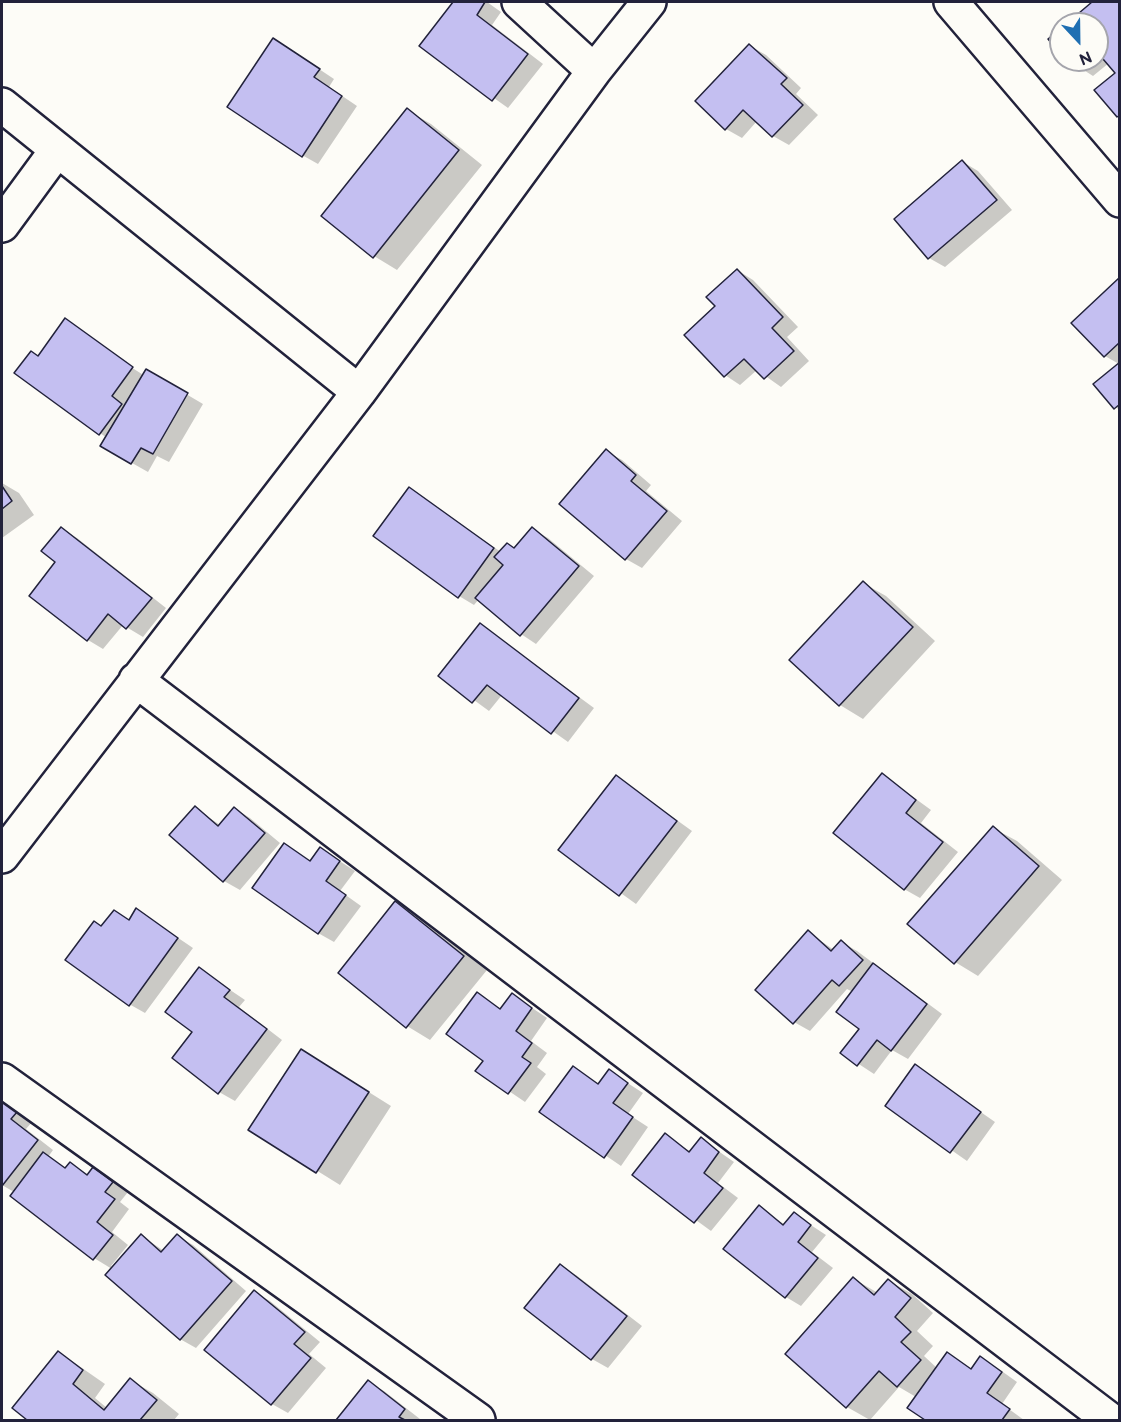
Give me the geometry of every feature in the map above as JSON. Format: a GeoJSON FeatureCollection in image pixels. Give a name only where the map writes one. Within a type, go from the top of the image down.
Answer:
{"type":"FeatureCollection","features":[{"type":"Feature","properties":{"kind":"street"},"geometry":{"type":"LineString","coordinates":[[519,2],[594,71]]}},
{"type":"Feature","properties":{"kind":"street"},"geometry":{"type":"LineString","coordinates":[[2,856],[359,392],[594,71],[649,2]]}},
{"type":"Feature","properties":{"kind":"street"},"geometry":{"type":"LineString","coordinates":[[951,2],[1119,200]]}},
{"type":"Feature","properties":{"kind":"street"},"geometry":{"type":"LineString","coordinates":[[2,105],[359,392]]}},
{"type":"Feature","properties":{"kind":"street"},"geometry":{"type":"LineString","coordinates":[[2,225],[57,150]]}},
{"type":"Feature","properties":{"kind":"street"},"geometry":{"type":"LineString","coordinates":[[136,680],[1110,1420]]}},
{"type":"Feature","properties":{"kind":"street"},"geometry":{"type":"LineString","coordinates":[[2,1080],[478,1420]]}},
{"type":"Feature","properties":{"kind":"building"},"geometry":{"type":"Polygon","coordinates":[[[453,2],[485,2],[477,15],[528,54],[492,101],[419,46],[453,2]]]}},
{"type":"Feature","properties":{"kind":"building"},"geometry":{"type":"Polygon","coordinates":[[[1092,2],[1120,2],[1120,115],[1117,117],[1094,90],[1115,73],[1109,66],[1109,12],[1080,12],[1092,2]]]}},
{"type":"Feature","properties":{"kind":"building"},"geometry":{"type":"Polygon","coordinates":[[[273,38],[320,69],[314,77],[342,96],[302,157],[227,107],[273,38]]]}},
{"type":"Feature","properties":{"kind":"building"},"geometry":{"type":"Polygon","coordinates":[[[749,44],[787,78],[781,84],[803,105],[772,137],[743,110],[725,130],[695,101],[749,44]]]}},
{"type":"Feature","properties":{"kind":"building"},"geometry":{"type":"Polygon","coordinates":[[[407,108],[459,150],[373,258],[321,216],[407,108]]]}},
{"type":"Feature","properties":{"kind":"building"},"geometry":{"type":"Polygon","coordinates":[[[962,160],[997,200],[928,259],[894,219],[962,160]]]}},
{"type":"Feature","properties":{"kind":"building"},"geometry":{"type":"Polygon","coordinates":[[[737,269],[783,317],[772,328],[794,351],[764,379],[744,359],[724,377],[684,335],[715,306],[706,297],[737,269]]]}},
{"type":"Feature","properties":{"kind":"building"},"geometry":{"type":"Polygon","coordinates":[[[1120,277],[1120,342],[1104,357],[1071,323],[1120,277]]]}},
{"type":"Feature","properties":{"kind":"building"},"geometry":{"type":"Polygon","coordinates":[[[65,318],[133,367],[112,396],[122,404],[99,435],[14,373],[31,351],[38,356],[65,318]]]}},
{"type":"Feature","properties":{"kind":"building"},"geometry":{"type":"Polygon","coordinates":[[[1120,362],[1120,404],[1114,409],[1093,384],[1120,362]]]}},
{"type":"Feature","properties":{"kind":"building"},"geometry":{"type":"Polygon","coordinates":[[[146,369],[188,393],[153,454],[141,448],[131,464],[100,446],[146,369]]]}},
{"type":"Feature","properties":{"kind":"building"},"geometry":{"type":"Polygon","coordinates":[[[606,449],[636,475],[631,481],[667,511],[625,560],[559,504],[606,449]]]}},
{"type":"Feature","properties":{"kind":"building"},"geometry":{"type":"Polygon","coordinates":[[[2,486],[12,501],[2,509],[2,486]]]}},
{"type":"Feature","properties":{"kind":"building"},"geometry":{"type":"Polygon","coordinates":[[[409,487],[494,548],[458,598],[373,536],[409,487]]]}},
{"type":"Feature","properties":{"kind":"building"},"geometry":{"type":"Polygon","coordinates":[[[61,527],[152,598],[126,629],[108,614],[87,641],[29,596],[55,562],[41,551],[61,527]]]}},
{"type":"Feature","properties":{"kind":"building"},"geometry":{"type":"Polygon","coordinates":[[[532,527],[579,566],[520,636],[475,598],[503,565],[494,557],[507,543],[514,548],[532,527]]]}},
{"type":"Feature","properties":{"kind":"building"},"geometry":{"type":"Polygon","coordinates":[[[863,581],[913,627],[839,706],[789,660],[863,581]]]}},
{"type":"Feature","properties":{"kind":"building"},"geometry":{"type":"Polygon","coordinates":[[[480,623],[579,698],[551,734],[487,685],[472,703],[438,676],[480,623]]]}},
{"type":"Feature","properties":{"kind":"building"},"geometry":{"type":"Polygon","coordinates":[[[882,773],[916,800],[906,813],[943,842],[904,890],[833,833],[882,773]]]}},
{"type":"Feature","properties":{"kind":"building"},"geometry":{"type":"Polygon","coordinates":[[[616,775],[677,821],[619,896],[558,850],[616,775]]]}},
{"type":"Feature","properties":{"kind":"building"},"geometry":{"type":"Polygon","coordinates":[[[195,806],[218,826],[234,807],[265,833],[223,882],[169,835],[195,806]]]}},
{"type":"Feature","properties":{"kind":"building"},"geometry":{"type":"Polygon","coordinates":[[[993,826],[1039,866],[954,964],[907,924],[993,826]]]}},
{"type":"Feature","properties":{"kind":"building"},"geometry":{"type":"Polygon","coordinates":[[[284,843],[310,861],[320,847],[340,861],[326,881],[346,895],[318,934],[252,888],[284,843]]]}},
{"type":"Feature","properties":{"kind":"building"},"geometry":{"type":"Polygon","coordinates":[[[395,901],[464,956],[406,1028],[338,973],[395,901]]]}},
{"type":"Feature","properties":{"kind":"building"},"geometry":{"type":"Polygon","coordinates":[[[136,908],[178,938],[129,1006],[65,960],[94,921],[101,926],[114,910],[129,920],[136,908]]]}},
{"type":"Feature","properties":{"kind":"building"},"geometry":{"type":"Polygon","coordinates":[[[808,930],[831,951],[841,940],[863,960],[839,986],[832,980],[793,1024],[755,990],[808,930]]]}},
{"type":"Feature","properties":{"kind":"building"},"geometry":{"type":"Polygon","coordinates":[[[873,963],[927,1004],[891,1051],[877,1040],[857,1066],[840,1053],[859,1029],[836,1012],[873,963]]]}},
{"type":"Feature","properties":{"kind":"building"},"geometry":{"type":"Polygon","coordinates":[[[199,967],[230,990],[224,997],[267,1029],[218,1094],[172,1058],[192,1032],[165,1012],[199,967]]]}},
{"type":"Feature","properties":{"kind":"building"},"geometry":{"type":"Polygon","coordinates":[[[477,992],[500,1009],[512,993],[532,1008],[516,1031],[532,1043],[522,1057],[531,1063],[508,1094],[475,1071],[483,1061],[446,1034],[477,992]]]}},
{"type":"Feature","properties":{"kind":"building"},"geometry":{"type":"Polygon","coordinates":[[[301,1049],[369,1092],[316,1173],[248,1130],[301,1049]]]}},
{"type":"Feature","properties":{"kind":"building"},"geometry":{"type":"Polygon","coordinates":[[[915,1064],[981,1112],[950,1153],[885,1106],[915,1064]]]}},
{"type":"Feature","properties":{"kind":"building"},"geometry":{"type":"Polygon","coordinates":[[[573,1066],[598,1084],[609,1069],[628,1083],[613,1103],[633,1117],[604,1158],[539,1112],[573,1066]]]}},
{"type":"Feature","properties":{"kind":"building"},"geometry":{"type":"Polygon","coordinates":[[[2,1099],[17,1112],[11,1119],[38,1140],[2,1186],[2,1099]]]}},
{"type":"Feature","properties":{"kind":"building"},"geometry":{"type":"Polygon","coordinates":[[[665,1133],[689,1152],[701,1137],[719,1152],[704,1173],[723,1188],[694,1223],[632,1175],[665,1133]]]}},
{"type":"Feature","properties":{"kind":"building"},"geometry":{"type":"Polygon","coordinates":[[[43,1152],[65,1168],[70,1162],[87,1175],[93,1167],[113,1182],[105,1192],[115,1199],[97,1222],[113,1235],[93,1260],[10,1196],[43,1152]]]}},
{"type":"Feature","properties":{"kind":"building"},"geometry":{"type":"Polygon","coordinates":[[[759,1205],[783,1225],[794,1212],[811,1225],[798,1242],[818,1258],[785,1298],[723,1249],[759,1205]]]}},
{"type":"Feature","properties":{"kind":"building"},"geometry":{"type":"Polygon","coordinates":[[[141,1234],[161,1252],[177,1234],[232,1281],[180,1340],[105,1275],[141,1234]]]}},
{"type":"Feature","properties":{"kind":"building"},"geometry":{"type":"Polygon","coordinates":[[[560,1264],[627,1316],[591,1360],[524,1308],[560,1264]]]}},
{"type":"Feature","properties":{"kind":"building"},"geometry":{"type":"Polygon","coordinates":[[[853,1277],[874,1295],[888,1279],[911,1298],[895,1317],[911,1332],[901,1342],[921,1360],[897,1387],[879,1371],[846,1408],[785,1354],[853,1277]]]}},
{"type":"Feature","properties":{"kind":"building"},"geometry":{"type":"Polygon","coordinates":[[[254,1290],[305,1332],[294,1344],[311,1358],[271,1405],[204,1350],[254,1290]]]}},
{"type":"Feature","properties":{"kind":"building"},"geometry":{"type":"Polygon","coordinates":[[[58,1351],[83,1370],[73,1384],[104,1410],[130,1378],[157,1400],[140,1420],[27,1420],[12,1408],[58,1351]]]}},
{"type":"Feature","properties":{"kind":"building"},"geometry":{"type":"Polygon","coordinates":[[[947,1352],[971,1369],[980,1356],[1002,1372],[987,1393],[1010,1409],[1002,1420],[925,1420],[907,1408],[947,1352]]]}},
{"type":"Feature","properties":{"kind":"building"},"geometry":{"type":"Polygon","coordinates":[[[368,1380],[405,1409],[399,1417],[405,1420],[336,1420],[368,1380]]]}}]}
